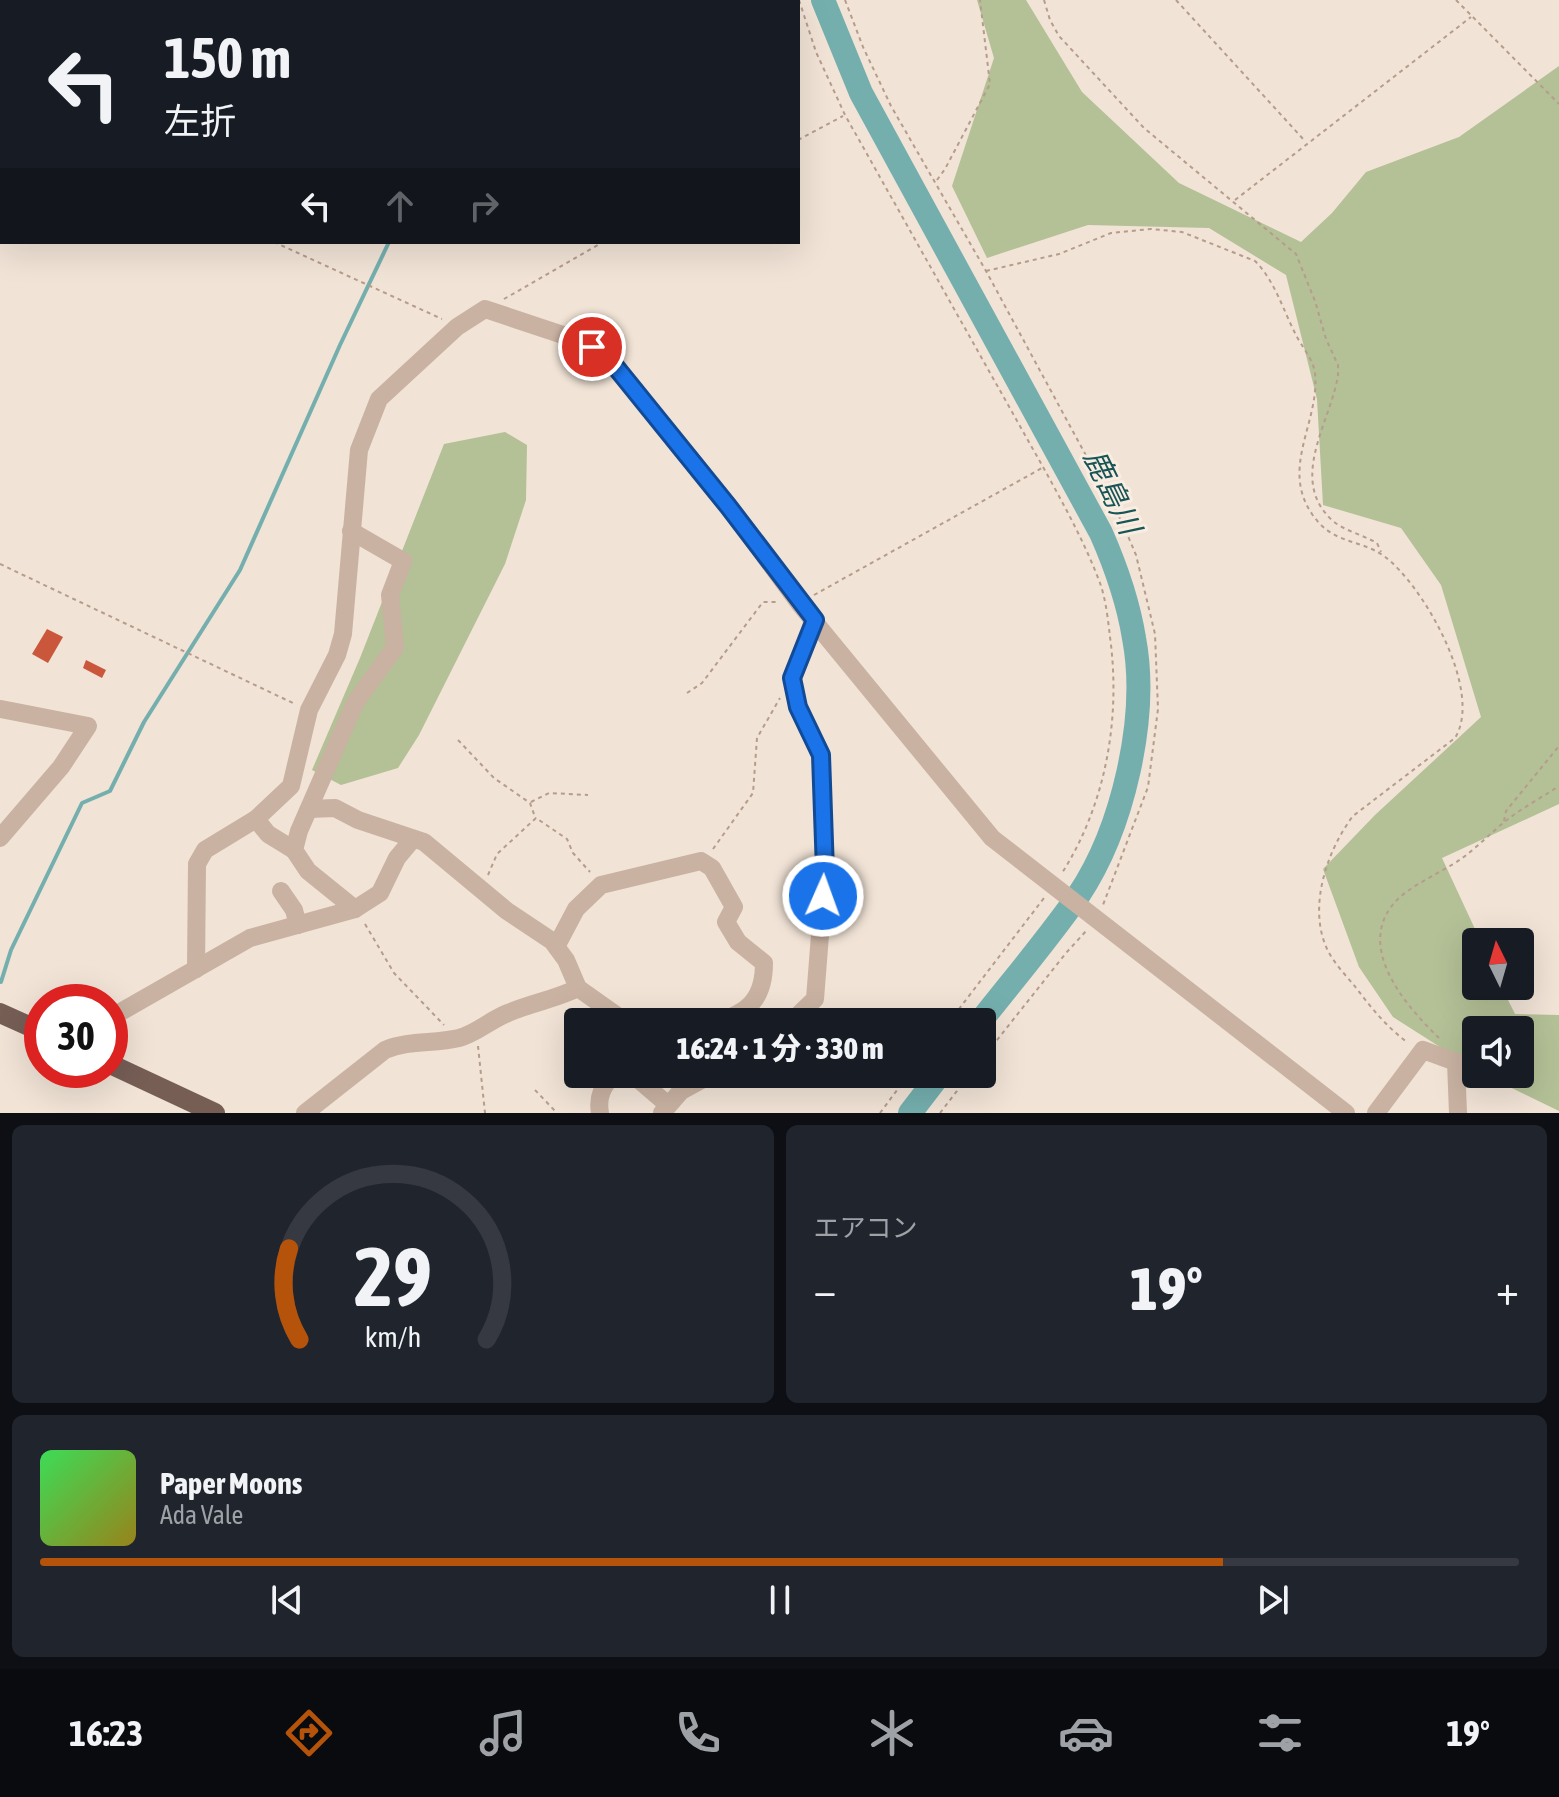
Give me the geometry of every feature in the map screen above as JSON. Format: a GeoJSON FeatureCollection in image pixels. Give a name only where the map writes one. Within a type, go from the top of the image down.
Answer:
{"type":"FeatureCollection","features":[{"type":"Feature","properties":{"kind":"main road"},"geometry":{"type":"LineString","coordinates":[[0,1013],[24,1024]]}},
{"type":"Feature","properties":{"kind":"main road"},"geometry":{"type":"LineString","coordinates":[[128,1072],[215,1113]]}},
{"type":"Feature","properties":{"kind":"street"},"geometry":{"type":"LineString","coordinates":[[196,969],[197,864],[205,850],[256,819],[291,786],[309,710],[337,655],[343,634],[359,450],[379,399],[457,327],[485,309],[578,340],[606,355],[728,506],[799,603],[985,830],[1346,1113]]}},
{"type":"Feature","properties":{"kind":"street"},"geometry":{"type":"LineString","coordinates":[[294,850],[355,703],[395,647],[390,595],[403,561],[351,531]]}},
{"type":"Feature","properties":{"kind":"street"},"geometry":{"type":"LineString","coordinates":[[806,1008],[815,999],[825,871],[821,755],[798,707],[792,678],[815,620]]}},
{"type":"Feature","properties":{"kind":"street"},"geometry":{"type":"LineString","coordinates":[[0,712],[88,726],[61,767],[0,838]]}},
{"type":"Feature","properties":{"kind":"street"},"geometry":{"type":"LineString","coordinates":[[309,809],[335,808],[358,820],[424,842],[480,890],[557,945],[578,988],[606,1008]]}},
{"type":"Feature","properties":{"kind":"street"},"geometry":{"type":"LineString","coordinates":[[256,819],[268,834],[294,850],[308,871],[355,909]]}},
{"type":"Feature","properties":{"kind":"street"},"geometry":{"type":"LineString","coordinates":[[128,1008],[250,938],[355,909],[380,893],[397,858],[412,840]]}},
{"type":"Feature","properties":{"kind":"street"},"geometry":{"type":"LineString","coordinates":[[557,945],[576,909],[601,885],[701,861],[712,868],[734,907],[726,922],[738,942],[764,963],[764,980],[748,1008]]}},
{"type":"Feature","properties":{"kind":"street"},"geometry":{"type":"LineString","coordinates":[[281,891],[294,910],[298,925]]}},
{"type":"Feature","properties":{"kind":"street"},"geometry":{"type":"LineString","coordinates":[[305,1113],[385,1050],[398,1045],[464,1036],[502,1015],[578,988]]}},
{"type":"Feature","properties":{"kind":"street"},"geometry":{"type":"LineString","coordinates":[[1376,1113],[1423,1050],[1456,1062],[1458,1113]]}},
{"type":"Feature","properties":{"kind":"street"},"geometry":{"type":"LineString","coordinates":[[600,1113],[602,1088]]}},
{"type":"Feature","properties":{"kind":"street"},"geometry":{"type":"LineString","coordinates":[[645,1088],[665,1109],[686,1088]]}},
{"type":"Feature","properties":{"kind":"path"},"geometry":{"type":"LineString","coordinates":[[845,0],[891,106],[986,271],[1122,522],[1136,555],[1155,634],[1158,709],[1148,787],[1138,819],[1097,920],[1066,953],[996,1041]]}},
{"type":"Feature","properties":{"kind":"path"},"geometry":{"type":"LineString","coordinates":[[936,181],[990,84],[980,0]]}},
{"type":"Feature","properties":{"kind":"path"},"geometry":{"type":"LineString","coordinates":[[1044,0],[1059,36],[1144,128],[1296,254],[1338,365],[1336,388],[1312,466],[1315,494],[1321,508],[1334,522],[1377,543],[1381,547],[1380,554]]}},
{"type":"Feature","properties":{"kind":"path"},"geometry":{"type":"LineString","coordinates":[[1176,0],[1306,143]]}},
{"type":"Feature","properties":{"kind":"path"},"geometry":{"type":"LineString","coordinates":[[1456,0],[1559,104]]}},
{"type":"Feature","properties":{"kind":"path"},"geometry":{"type":"LineString","coordinates":[[1460,4],[1466,0]]}},
{"type":"Feature","properties":{"kind":"path"},"geometry":{"type":"LineString","coordinates":[[800,3],[816,52],[845,115],[1072,521],[1101,586],[1114,665],[1114,705],[1099,793],[1086,830],[1054,884],[960,1008]]}},
{"type":"Feature","properties":{"kind":"path"},"geometry":{"type":"LineString","coordinates":[[1234,201],[1471,17]]}},
{"type":"Feature","properties":{"kind":"path"},"geometry":{"type":"LineString","coordinates":[[800,139],[845,115]]}},
{"type":"Feature","properties":{"kind":"path"},"geometry":{"type":"LineString","coordinates":[[986,271],[1059,254],[1111,233],[1151,229],[1182,232],[1255,261],[1277,293],[1315,369],[1312,401],[1299,458],[1301,490],[1307,507],[1333,536],[1380,554],[1397,567],[1436,621],[1456,666],[1464,709],[1462,727],[1446,747],[1353,816],[1331,852],[1319,906],[1326,947],[1371,1009],[1404,1041],[1423,1050]]}},
{"type":"Feature","properties":{"kind":"path"},"geometry":{"type":"LineString","coordinates":[[278,244],[457,327]]}},
{"type":"Feature","properties":{"kind":"path"},"geometry":{"type":"LineString","coordinates":[[485,309],[599,244]]}},
{"type":"Feature","properties":{"kind":"path"},"geometry":{"type":"LineString","coordinates":[[687,693],[702,683],[763,602],[799,603],[1043,467]]}},
{"type":"Feature","properties":{"kind":"path"},"geometry":{"type":"LineString","coordinates":[[0,564],[309,710]]}},
{"type":"Feature","properties":{"kind":"path"},"geometry":{"type":"LineString","coordinates":[[701,861],[719,844],[753,793],[757,738],[792,678]]}},
{"type":"Feature","properties":{"kind":"path"},"geometry":{"type":"LineString","coordinates":[[458,740],[494,778],[530,803],[536,818],[567,839],[573,853],[601,885]]}},
{"type":"Feature","properties":{"kind":"path"},"geometry":{"type":"LineString","coordinates":[[1503,822],[1506,811],[1559,746]]}},
{"type":"Feature","properties":{"kind":"path"},"geometry":{"type":"LineString","coordinates":[[1439,1038],[1399,995],[1387,969],[1380,930],[1391,905],[1461,859],[1503,822],[1559,786]]}},
{"type":"Feature","properties":{"kind":"path"},"geometry":{"type":"LineString","coordinates":[[530,803],[549,793],[588,795]]}},
{"type":"Feature","properties":{"kind":"path"},"geometry":{"type":"LineString","coordinates":[[480,890],[497,854],[536,818]]}},
{"type":"Feature","properties":{"kind":"path"},"geometry":{"type":"LineString","coordinates":[[355,909],[394,973],[480,1049],[485,1113]]}},
{"type":"Feature","properties":{"kind":"path"},"geometry":{"type":"LineString","coordinates":[[880,1113],[899,1088]]}},
{"type":"Feature","properties":{"kind":"path"},"geometry":{"type":"LineString","coordinates":[[940,1113],[959,1088]]}},
{"type":"Feature","properties":{"kind":"path"},"geometry":{"type":"LineString","coordinates":[[535,1090],[557,1113]]}},
{"type":"Feature","properties":{"kind":"green space"},"geometry":{"type":"Polygon","coordinates":[[[977,0],[1026,0],[1082,92],[1179,183],[1301,242],[1332,213],[1366,172],[1459,137],[1559,66],[1559,804],[1442,858],[1474,928],[1462,928],[1462,1000],[1508,1000],[1515,1014],[1559,1015],[1559,1111],[1512,1088],[1534,1088],[1534,1016],[1462,1016],[1462,1061],[1393,1017],[1359,967],[1323,869],[1375,815],[1481,717],[1441,585],[1401,528],[1323,505],[1317,399],[1286,275],[1209,228],[1088,225],[987,258],[952,186],[994,58],[977,0]]]}},
{"type":"Feature","properties":{"kind":"green space"},"geometry":{"type":"Polygon","coordinates":[[[505,432],[527,445],[526,500],[505,564],[419,735],[398,768],[341,785],[312,770],[360,658],[444,444],[505,432]]]}},
{"type":"Feature","properties":{"kind":"building"},"geometry":{"type":"Polygon","coordinates":[[[47,629],[63,637],[48,663],[32,654],[47,629]]]}},
{"type":"Feature","properties":{"kind":"building"},"geometry":{"type":"Polygon","coordinates":[[[86,660],[106,670],[102,678],[83,668],[86,660]]]}},
{"type":"Feature","properties":{"kind":"waterway","name":"鹿島川"},"geometry":{"type":"LineString","coordinates":[[823,0],[861,93],[1101,533],[1121,584],[1134,638],[1138,669],[1135,737],[1108,839],[1078,896],[991,1008]]}},
{"type":"Feature","properties":{"kind":"waterway"},"geometry":{"type":"LineString","coordinates":[[1,982],[11,950],[82,803],[110,791],[144,722],[240,570],[388,244]]}},
{"type":"Feature","properties":{"kind":"waterway","name":"鹿島川"},"geometry":{"type":"LineString","coordinates":[[910,1113],[929,1088]]}},
{"type":"Feature","properties":{"kind":"route"},"geometry":{"type":"LineString","coordinates":[[592,347],[606,355],[815,620],[792,678],[798,707],[821,755],[823,896]]}}]}
